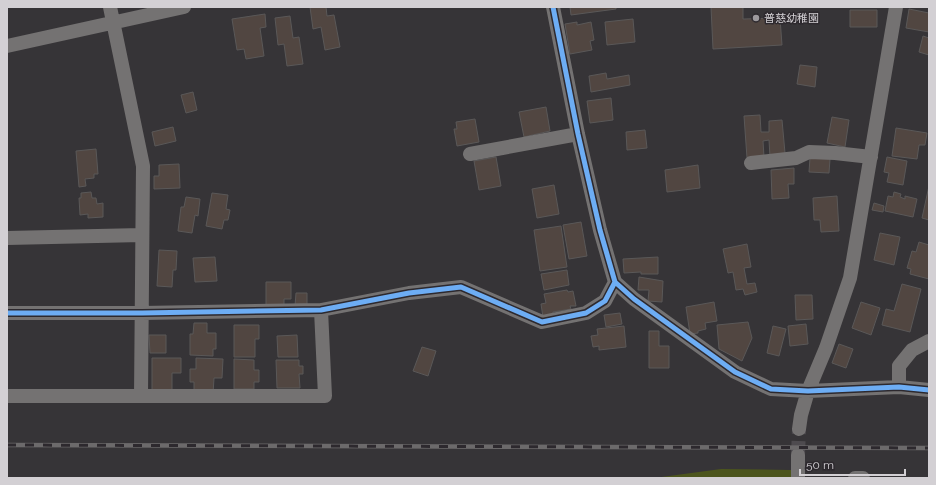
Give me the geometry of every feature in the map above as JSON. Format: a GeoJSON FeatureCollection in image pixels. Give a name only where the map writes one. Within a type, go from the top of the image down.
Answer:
{"type":"FeatureCollection","features":[{"type":"Feature","properties":{"kind":"street"},"geometry":{"type":"LineString","coordinates":[[110,7],[143,166],[141,396]]}},
{"type":"Feature","properties":{"kind":"street"},"geometry":{"type":"LineString","coordinates":[[7,46],[184,7]]}},
{"type":"Feature","properties":{"kind":"street"},"geometry":{"type":"LineString","coordinates":[[553,7],[578,134],[600,230],[615,282],[634,299],[735,372],[771,389],[808,390],[899,387],[929,390]]}},
{"type":"Feature","properties":{"kind":"street"},"geometry":{"type":"LineString","coordinates":[[798,429],[808,390],[826,348],[850,278],[896,7]]}},
{"type":"Feature","properties":{"kind":"street"},"geometry":{"type":"LineString","coordinates":[[470,154],[578,134]]}},
{"type":"Feature","properties":{"kind":"street"},"geometry":{"type":"LineString","coordinates":[[751,163],[796,158],[809,152],[871,156]]}},
{"type":"Feature","properties":{"kind":"street"},"geometry":{"type":"LineString","coordinates":[[7,238],[142,235]]}},
{"type":"Feature","properties":{"kind":"street"},"geometry":{"type":"LineString","coordinates":[[7,313],[142,313],[321,310],[409,293],[461,287],[542,322],[586,313],[605,301],[615,282]]}},
{"type":"Feature","properties":{"kind":"street"},"geometry":{"type":"LineString","coordinates":[[7,396],[325,396],[321,310]]}},
{"type":"Feature","properties":{"kind":"street"},"geometry":{"type":"LineString","coordinates":[[899,387],[899,366],[912,350],[929,341]]}},
{"type":"Feature","properties":{"kind":"street"},"geometry":{"type":"LineString","coordinates":[[798,455],[798,478]]}},
{"type":"Feature","properties":{"kind":"street"},"geometry":{"type":"LineString","coordinates":[[855,478],[863,478]]}},
{"type":"Feature","properties":{"kind":"green space"},"geometry":{"type":"Polygon","coordinates":[[[721,469],[791,470],[791,478],[654,478],[721,469]]]}},
{"type":"Feature","properties":{"kind":"building"},"geometry":{"type":"Polygon","coordinates":[[[310,7],[326,7],[327,16],[334,15],[340,47],[325,50],[321,27],[313,29],[310,7]]]}},
{"type":"Feature","properties":{"kind":"building"},"geometry":{"type":"Polygon","coordinates":[[[570,7],[616,7],[616,9],[571,15],[570,7]]]}},
{"type":"Feature","properties":{"kind":"building"},"geometry":{"type":"Polygon","coordinates":[[[711,7],[743,7],[743,19],[780,18],[782,45],[713,49],[711,7]]]}},
{"type":"Feature","properties":{"kind":"building"},"geometry":{"type":"Polygon","coordinates":[[[909,9],[929,13],[929,32],[906,28],[909,9]]]}},
{"type":"Feature","properties":{"kind":"building"},"geometry":{"type":"Polygon","coordinates":[[[850,10],[877,10],[877,27],[850,27],[850,10]]]}},
{"type":"Feature","properties":{"kind":"building"},"geometry":{"type":"Polygon","coordinates":[[[265,14],[266,27],[260,28],[264,56],[246,59],[244,49],[237,50],[232,19],[265,14]]]}},
{"type":"Feature","properties":{"kind":"building"},"geometry":{"type":"Polygon","coordinates":[[[290,16],[293,38],[299,37],[303,64],[287,66],[284,44],[278,45],[275,18],[290,16]]]}},
{"type":"Feature","properties":{"kind":"building"},"geometry":{"type":"Polygon","coordinates":[[[633,19],[635,42],[607,45],[605,22],[633,19]]]}},
{"type":"Feature","properties":{"kind":"building"},"geometry":{"type":"Polygon","coordinates":[[[577,22],[577,25],[591,22],[594,40],[590,41],[592,50],[570,54],[565,24],[577,22]]]}},
{"type":"Feature","properties":{"kind":"building"},"geometry":{"type":"Polygon","coordinates":[[[923,36],[929,38],[929,55],[919,52],[923,36]]]}},
{"type":"Feature","properties":{"kind":"building"},"geometry":{"type":"Polygon","coordinates":[[[800,65],[817,67],[815,87],[797,84],[800,65]]]}},
{"type":"Feature","properties":{"kind":"building"},"geometry":{"type":"Polygon","coordinates":[[[606,73],[607,79],[629,75],[630,85],[591,92],[589,76],[606,73]]]}},
{"type":"Feature","properties":{"kind":"building"},"geometry":{"type":"Polygon","coordinates":[[[193,92],[197,110],[186,113],[181,95],[193,92]]]}},
{"type":"Feature","properties":{"kind":"building"},"geometry":{"type":"Polygon","coordinates":[[[611,98],[613,120],[590,123],[587,101],[611,98]]]}},
{"type":"Feature","properties":{"kind":"building"},"geometry":{"type":"Polygon","coordinates":[[[546,107],[550,131],[524,137],[519,112],[546,107]]]}},
{"type":"Feature","properties":{"kind":"building"},"geometry":{"type":"Polygon","coordinates":[[[760,115],[761,132],[769,132],[769,121],[782,120],[785,153],[770,157],[769,140],[763,141],[764,157],[747,158],[744,116],[760,115]]]}},
{"type":"Feature","properties":{"kind":"building"},"geometry":{"type":"Polygon","coordinates":[[[832,117],[849,120],[845,147],[827,143],[832,117]]]}},
{"type":"Feature","properties":{"kind":"building"},"geometry":{"type":"Polygon","coordinates":[[[475,119],[479,142],[457,146],[454,129],[457,129],[456,122],[475,119]]]}},
{"type":"Feature","properties":{"kind":"building"},"geometry":{"type":"Polygon","coordinates":[[[173,127],[176,141],[155,146],[152,132],[173,127]]]}},
{"type":"Feature","properties":{"kind":"building"},"geometry":{"type":"Polygon","coordinates":[[[896,128],[927,133],[925,145],[919,145],[917,159],[892,156],[896,128]]]}},
{"type":"Feature","properties":{"kind":"building"},"geometry":{"type":"Polygon","coordinates":[[[645,130],[647,148],[627,150],[626,132],[645,130]]]}},
{"type":"Feature","properties":{"kind":"building"},"geometry":{"type":"Polygon","coordinates":[[[96,149],[98,174],[94,174],[94,178],[85,179],[86,186],[79,187],[76,151],[96,149]]]}},
{"type":"Feature","properties":{"kind":"building"},"geometry":{"type":"Polygon","coordinates":[[[496,157],[501,186],[479,190],[474,161],[496,157]]]}},
{"type":"Feature","properties":{"kind":"building"},"geometry":{"type":"Polygon","coordinates":[[[887,157],[907,161],[903,185],[887,182],[889,173],[884,172],[887,157]]]}},
{"type":"Feature","properties":{"kind":"building"},"geometry":{"type":"Polygon","coordinates":[[[810,158],[830,159],[829,173],[809,172],[810,158]]]}},
{"type":"Feature","properties":{"kind":"building"},"geometry":{"type":"Polygon","coordinates":[[[179,164],[180,188],[154,189],[154,176],[159,176],[159,165],[179,164]]]}},
{"type":"Feature","properties":{"kind":"building"},"geometry":{"type":"Polygon","coordinates":[[[698,165],[700,188],[667,192],[665,170],[698,165]]]}},
{"type":"Feature","properties":{"kind":"building"},"geometry":{"type":"Polygon","coordinates":[[[794,168],[794,184],[788,184],[789,198],[772,199],[771,170],[794,168]]]}},
{"type":"Feature","properties":{"kind":"building"},"geometry":{"type":"Polygon","coordinates":[[[554,185],[559,214],[537,218],[532,189],[554,185]]]}},
{"type":"Feature","properties":{"kind":"building"},"geometry":{"type":"Polygon","coordinates":[[[929,186],[929,220],[922,218],[929,186]]]}},
{"type":"Feature","properties":{"kind":"building"},"geometry":{"type":"Polygon","coordinates":[[[91,192],[92,198],[96,198],[97,204],[103,203],[103,217],[88,218],[88,214],[80,215],[79,198],[81,198],[81,193],[91,192]]]}},
{"type":"Feature","properties":{"kind":"building"},"geometry":{"type":"Polygon","coordinates":[[[894,192],[901,194],[900,197],[905,199],[905,196],[917,199],[913,217],[885,211],[888,196],[893,197],[894,192]]]}},
{"type":"Feature","properties":{"kind":"building"},"geometry":{"type":"Polygon","coordinates":[[[212,193],[228,195],[226,209],[230,210],[228,220],[224,220],[222,229],[206,226],[212,193]]]}},
{"type":"Feature","properties":{"kind":"building"},"geometry":{"type":"Polygon","coordinates":[[[837,196],[839,231],[821,232],[820,220],[814,220],[813,198],[837,196]]]}},
{"type":"Feature","properties":{"kind":"building"},"geometry":{"type":"Polygon","coordinates":[[[186,197],[200,199],[198,216],[195,215],[192,233],[178,231],[181,207],[184,207],[186,197]]]}},
{"type":"Feature","properties":{"kind":"building"},"geometry":{"type":"Polygon","coordinates":[[[874,203],[884,206],[883,212],[872,210],[874,203]]]}},
{"type":"Feature","properties":{"kind":"building"},"geometry":{"type":"Polygon","coordinates":[[[581,222],[587,256],[569,259],[563,225],[581,222]]]}},
{"type":"Feature","properties":{"kind":"building"},"geometry":{"type":"Polygon","coordinates":[[[561,226],[567,267],[540,271],[534,230],[561,226]]]}},
{"type":"Feature","properties":{"kind":"building"},"geometry":{"type":"Polygon","coordinates":[[[880,233],[900,237],[894,265],[874,260],[880,233]]]}},
{"type":"Feature","properties":{"kind":"building"},"geometry":{"type":"Polygon","coordinates":[[[919,242],[929,245],[929,279],[910,274],[911,269],[907,268],[912,251],[916,252],[919,242]]]}},
{"type":"Feature","properties":{"kind":"building"},"geometry":{"type":"Polygon","coordinates":[[[747,244],[751,267],[744,268],[747,284],[755,283],[757,292],[745,295],[743,289],[736,290],[733,272],[728,273],[723,249],[747,244]]]}},
{"type":"Feature","properties":{"kind":"building"},"geometry":{"type":"Polygon","coordinates":[[[159,250],[177,251],[176,270],[173,270],[172,287],[157,286],[159,250]]]}},
{"type":"Feature","properties":{"kind":"building"},"geometry":{"type":"Polygon","coordinates":[[[215,257],[217,281],[195,282],[193,258],[215,257]]]}},
{"type":"Feature","properties":{"kind":"building"},"geometry":{"type":"Polygon","coordinates":[[[658,257],[658,274],[641,274],[641,272],[624,273],[623,259],[658,257]]]}},
{"type":"Feature","properties":{"kind":"building"},"geometry":{"type":"Polygon","coordinates":[[[567,270],[569,285],[544,290],[541,274],[567,270]]]}},
{"type":"Feature","properties":{"kind":"building"},"geometry":{"type":"Polygon","coordinates":[[[639,277],[663,281],[662,302],[648,301],[649,290],[638,290],[639,277]]]}},
{"type":"Feature","properties":{"kind":"building"},"geometry":{"type":"Polygon","coordinates":[[[266,282],[291,282],[291,299],[284,299],[284,305],[266,305],[266,282]]]}},
{"type":"Feature","properties":{"kind":"building"},"geometry":{"type":"Polygon","coordinates":[[[902,284],[921,289],[910,332],[882,325],[886,309],[894,311],[902,284]]]}},
{"type":"Feature","properties":{"kind":"building"},"geometry":{"type":"Polygon","coordinates":[[[567,290],[568,292],[573,291],[576,306],[570,306],[571,309],[553,312],[553,316],[543,317],[541,304],[546,303],[544,294],[567,290]]]}},
{"type":"Feature","properties":{"kind":"building"},"geometry":{"type":"Polygon","coordinates":[[[296,293],[307,293],[307,307],[295,306],[296,293]]]}},
{"type":"Feature","properties":{"kind":"building"},"geometry":{"type":"Polygon","coordinates":[[[795,295],[812,295],[813,319],[796,320],[795,295]]]}},
{"type":"Feature","properties":{"kind":"building"},"geometry":{"type":"Polygon","coordinates":[[[714,302],[717,321],[705,323],[706,329],[698,331],[698,333],[690,334],[686,307],[714,302]]]}},
{"type":"Feature","properties":{"kind":"building"},"geometry":{"type":"Polygon","coordinates":[[[861,302],[880,308],[871,335],[852,328],[861,302]]]}},
{"type":"Feature","properties":{"kind":"building"},"geometry":{"type":"Polygon","coordinates":[[[620,313],[622,324],[606,327],[604,315],[620,313]]]}},
{"type":"Feature","properties":{"kind":"building"},"geometry":{"type":"Polygon","coordinates":[[[748,322],[752,338],[742,361],[719,349],[717,325],[748,322]]]}},
{"type":"Feature","properties":{"kind":"building"},"geometry":{"type":"Polygon","coordinates":[[[194,323],[207,323],[207,333],[216,333],[216,349],[213,349],[213,356],[190,355],[190,334],[193,334],[194,323]]]}},
{"type":"Feature","properties":{"kind":"building"},"geometry":{"type":"Polygon","coordinates":[[[806,324],[808,344],[790,346],[788,326],[806,324]]]}},
{"type":"Feature","properties":{"kind":"building"},"geometry":{"type":"Polygon","coordinates":[[[234,325],[259,325],[259,339],[255,339],[255,357],[234,357],[234,325]]]}},
{"type":"Feature","properties":{"kind":"building"},"geometry":{"type":"Polygon","coordinates":[[[624,326],[626,347],[599,350],[599,346],[593,347],[591,336],[598,335],[597,329],[624,326]]]}},
{"type":"Feature","properties":{"kind":"building"},"geometry":{"type":"Polygon","coordinates":[[[773,326],[786,329],[779,356],[767,353],[773,326]]]}},
{"type":"Feature","properties":{"kind":"building"},"geometry":{"type":"Polygon","coordinates":[[[649,331],[659,331],[659,346],[669,346],[669,368],[649,368],[649,331]]]}},
{"type":"Feature","properties":{"kind":"building"},"geometry":{"type":"Polygon","coordinates":[[[149,335],[166,335],[166,353],[150,353],[149,335]]]}},
{"type":"Feature","properties":{"kind":"building"},"geometry":{"type":"Polygon","coordinates":[[[297,335],[298,357],[278,357],[277,336],[297,335]]]}},
{"type":"Feature","properties":{"kind":"building"},"geometry":{"type":"Polygon","coordinates":[[[839,344],[853,349],[846,368],[832,363],[839,344]]]}},
{"type":"Feature","properties":{"kind":"building"},"geometry":{"type":"Polygon","coordinates":[[[422,347],[436,351],[428,376],[413,371],[422,347]]]}},
{"type":"Feature","properties":{"kind":"building"},"geometry":{"type":"Polygon","coordinates":[[[152,358],[181,358],[181,373],[172,373],[172,391],[152,391],[152,358]]]}},
{"type":"Feature","properties":{"kind":"building"},"geometry":{"type":"Polygon","coordinates":[[[196,358],[223,359],[222,378],[214,378],[213,394],[194,393],[194,382],[190,382],[190,369],[196,369],[196,358]]]}},
{"type":"Feature","properties":{"kind":"building"},"geometry":{"type":"Polygon","coordinates":[[[234,359],[254,360],[254,370],[259,370],[259,382],[254,382],[254,389],[234,389],[234,359]]]}},
{"type":"Feature","properties":{"kind":"building"},"geometry":{"type":"Polygon","coordinates":[[[276,360],[299,360],[299,366],[303,366],[303,374],[299,374],[300,388],[277,388],[276,360]]]}},
{"type":"Feature","properties":{"kind":"tunnel"},"geometry":{"type":"LineString","coordinates":[[798,455],[799,429]]}},
{"type":"Feature","properties":{"kind":"railway"},"geometry":{"type":"LineString","coordinates":[[7,445],[929,448]]}},
{"type":"Feature","properties":{"kind":"cycle path"},"geometry":{"type":"LineString","coordinates":[[553,7],[578,134],[600,230],[615,282],[634,299],[735,372],[771,389],[808,391],[899,387],[929,390]]}},
{"type":"Feature","properties":{"kind":"cycle path"},"geometry":{"type":"LineString","coordinates":[[7,313],[142,313],[321,310],[409,293],[461,287],[542,322],[586,313],[605,301],[615,282]]}},
{"type":"Feature","properties":{"kind":"place","name":"普慈幼稚園"},"geometry":{"type":"Point","coordinates":[756,18]}}]}
